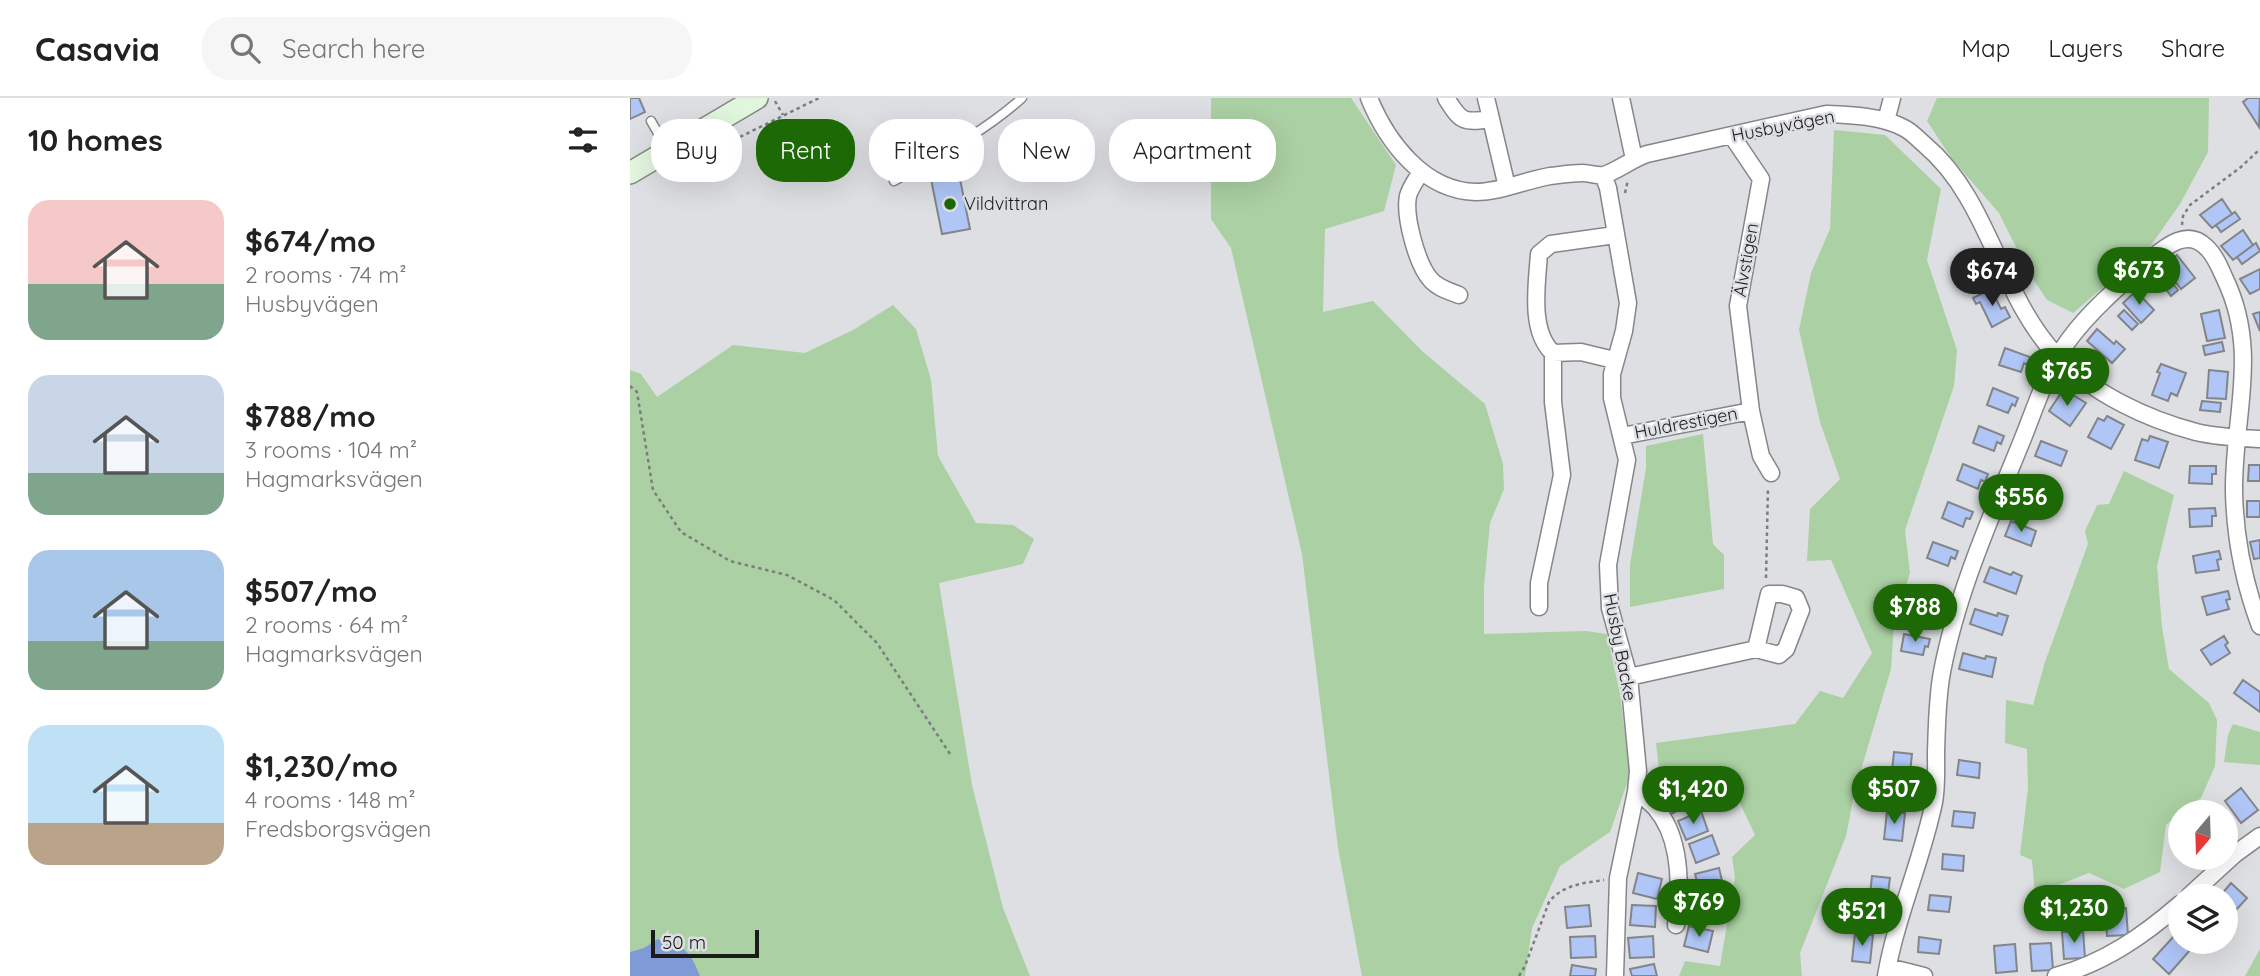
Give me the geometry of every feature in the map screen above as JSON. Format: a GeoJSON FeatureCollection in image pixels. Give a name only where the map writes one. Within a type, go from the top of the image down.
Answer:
{"type":"FeatureCollection","features":[{"type":"Feature","properties":{"kind":"main road"},"geometry":{"type":"LineString","coordinates":[[728,119],[757,98]]}},
{"type":"Feature","properties":{"kind":"main road"},"geometry":{"type":"LineString","coordinates":[[630,173],[651,167]]}},
{"type":"Feature","properties":{"kind":"street","name":"Husbyvägen"},"geometry":{"type":"LineString","coordinates":[[1369,98],[1392,140],[1421,172],[1441,184],[1478,192],[1549,176],[1581,173],[1603,175],[1731,136],[1826,114],[1856,115],[1906,128],[1938,156],[1958,179],[2023,308],[2058,357],[2100,390],[2148,416],[2199,433],[2260,439]]}},
{"type":"Feature","properties":{"kind":"street"},"geometry":{"type":"LineString","coordinates":[[1446,98],[1462,120],[1469,122],[1491,119]]}},
{"type":"Feature","properties":{"kind":"street"},"geometry":{"type":"LineString","coordinates":[[1486,98],[1507,187]]}},
{"type":"Feature","properties":{"kind":"street"},"geometry":{"type":"LineString","coordinates":[[1621,98],[1633,166]]}},
{"type":"Feature","properties":{"kind":"street"},"geometry":{"type":"LineString","coordinates":[[1886,121],[1892,98]]}},
{"type":"Feature","properties":{"kind":"street","name":"Älvstigen"},"geometry":{"type":"LineString","coordinates":[[1731,136],[1761,179],[1738,306],[1751,411],[1761,456],[1771,473]]}},
{"type":"Feature","properties":{"kind":"street"},"geometry":{"type":"LineString","coordinates":[[1421,172],[1412,187],[1408,209],[1416,249],[1431,281],[1459,295]]}},
{"type":"Feature","properties":{"kind":"street","name":"Husby Backe"},"geometry":{"type":"LineString","coordinates":[[1603,175],[1608,188],[1628,303],[1625,331],[1614,360],[1612,374],[1612,398],[1627,460],[1608,565],[1610,608],[1629,677],[1638,771],[1618,878],[1615,976]]}},
{"type":"Feature","properties":{"kind":"street"},"geometry":{"type":"LineString","coordinates":[[1539,607],[1539,583],[1562,475],[1553,402],[1553,354],[1545,346],[1541,335],[1535,297],[1539,254],[1551,244],[1615,235]]}},
{"type":"Feature","properties":{"kind":"street"},"geometry":{"type":"LineString","coordinates":[[1924,976],[1887,972],[1935,797],[1937,718],[1951,632],[1988,524],[2058,357],[2069,340],[2102,303],[2169,244],[2182,239],[2198,241],[2215,258],[2239,313],[2245,342],[2246,368],[2237,438],[2234,491],[2236,530],[2241,566],[2260,626]]}},
{"type":"Feature","properties":{"kind":"street"},"geometry":{"type":"LineString","coordinates":[[1553,354],[1581,352],[1614,360]]}},
{"type":"Feature","properties":{"kind":"street","name":"Huldrestigen"},"geometry":{"type":"LineString","coordinates":[[1622,436],[1751,411]]}},
{"type":"Feature","properties":{"kind":"street"},"geometry":{"type":"LineString","coordinates":[[1629,677],[1756,649],[1779,655],[1786,649],[1801,610],[1796,598],[1769,594],[1756,649]]}},
{"type":"Feature","properties":{"kind":"street"},"geometry":{"type":"LineString","coordinates":[[1636,792],[1653,803],[1672,839],[1678,864],[1680,894],[1676,925]]}},
{"type":"Feature","properties":{"kind":"street"},"geometry":{"type":"LineString","coordinates":[[2202,884],[2235,853],[2260,835]]}},
{"type":"Feature","properties":{"kind":"street"},"geometry":{"type":"LineString","coordinates":[[2056,976],[2082,973],[2137,940],[2168,914]]}},
{"type":"Feature","properties":{"kind":"lane"},"geometry":{"type":"LineString","coordinates":[[984,127],[1021,98]]}},
{"type":"Feature","properties":{"kind":"path"},"geometry":{"type":"LineString","coordinates":[[773,98],[783,115]]}},
{"type":"Feature","properties":{"kind":"path"},"geometry":{"type":"LineString","coordinates":[[742,132],[819,98]]}},
{"type":"Feature","properties":{"kind":"path"},"geometry":{"type":"LineString","coordinates":[[2182,239],[2183,216],[2190,205],[2231,175],[2260,149]]}},
{"type":"Feature","properties":{"kind":"path"},"geometry":{"type":"LineString","coordinates":[[1625,199],[1633,166]]}},
{"type":"Feature","properties":{"kind":"path"},"geometry":{"type":"LineString","coordinates":[[630,386],[637,393],[653,490],[681,532],[730,561],[787,575],[834,600],[877,643],[950,754]]}},
{"type":"Feature","properties":{"kind":"path"},"geometry":{"type":"LineString","coordinates":[[1769,594],[1766,588],[1766,530],[1767,491],[1771,473]]}},
{"type":"Feature","properties":{"kind":"path"},"geometry":{"type":"LineString","coordinates":[[1519,976],[1549,902],[1555,895],[1579,884],[1618,878]]}},
{"type":"Feature","properties":{"kind":"green space"},"geometry":{"type":"Polygon","coordinates":[[[1211,98],[1351,98],[1396,165],[1384,211],[1325,229],[1323,312],[1373,301],[1422,351],[1485,404],[1503,464],[1504,489],[1490,523],[1484,586],[1484,634],[1586,631],[1607,634],[1620,694],[1630,775],[1610,832],[1560,866],[1532,928],[1525,976],[1362,976],[1338,848],[1302,554],[1231,248],[1211,219],[1211,182],[1276,182],[1276,119],[1211,119],[1211,98]]]}},
{"type":"Feature","properties":{"kind":"green space"},"geometry":{"type":"Polygon","coordinates":[[[1937,98],[2209,98],[2208,152],[2180,204],[2149,248],[2073,313],[2047,300],[2029,273],[1999,213],[1952,159],[1927,121],[1937,98]]]}},
{"type":"Feature","properties":{"kind":"green space"},"geometry":{"type":"Polygon","coordinates":[[[1834,130],[1885,135],[1941,189],[1927,260],[1957,350],[1954,386],[1905,530],[1910,573],[1894,624],[1891,669],[1855,790],[1846,836],[1800,953],[1802,976],[1679,976],[1685,961],[1720,966],[1735,877],[1732,857],[1755,835],[1736,795],[1660,778],[1656,743],[1795,724],[1820,691],[1843,698],[1872,653],[1831,560],[1807,561],[1810,509],[1840,479],[1820,422],[1799,330],[1811,273],[1830,229],[1834,130]]]}},
{"type":"Feature","properties":{"kind":"green space"},"geometry":{"type":"Polygon","coordinates":[[[893,305],[916,329],[931,380],[938,456],[976,523],[1013,525],[1034,539],[1023,564],[939,583],[972,785],[1003,908],[1030,976],[630,976],[630,370],[641,374],[657,397],[733,345],[805,353],[853,330],[893,305]]]}},
{"type":"Feature","properties":{"kind":"green space"},"geometry":{"type":"Polygon","coordinates":[[[1703,434],[1713,544],[1724,555],[1724,589],[1630,607],[1630,565],[1646,468],[1646,446],[1703,434]]]}},
{"type":"Feature","properties":{"kind":"green space"},"geometry":{"type":"Polygon","coordinates":[[[2124,471],[2174,495],[2157,566],[2162,627],[2169,669],[2209,703],[2217,720],[2215,766],[2198,800],[2168,800],[2168,823],[2160,872],[2124,889],[2089,873],[2035,894],[2032,860],[2020,855],[2028,788],[2027,749],[2005,743],[2006,700],[2033,705],[2045,662],[2088,544],[2085,531],[2097,505],[2109,504],[2124,471]]]}},
{"type":"Feature","properties":{"kind":"green space"},"geometry":{"type":"Polygon","coordinates":[[[2233,724],[2260,732],[2260,765],[2224,762],[2228,735],[2233,724]]]}},
{"type":"Feature","properties":{"kind":"green space"},"geometry":{"type":"Polygon","coordinates":[[[2260,949],[2260,976],[2245,976],[2260,949]]]}},
{"type":"Feature","properties":{"kind":"water"},"geometry":{"type":"Polygon","coordinates":[[[658,939],[685,950],[700,976],[630,976],[630,952],[644,948],[658,939]]]}},
{"type":"Feature","properties":{"kind":"building"},"geometry":{"type":"Polygon","coordinates":[[[630,98],[639,98],[645,112],[630,119],[630,98]]]}},
{"type":"Feature","properties":{"kind":"building"},"geometry":{"type":"Polygon","coordinates":[[[2248,98],[2260,98],[2259,127],[2243,102],[2248,98]]]}},
{"type":"Feature","properties":{"kind":"building","name":"Vildvittran"},"geometry":{"type":"Polygon","coordinates":[[[932,182],[961,182],[970,229],[942,234],[932,182]]]}},
{"type":"Feature","properties":{"kind":"building"},"geometry":{"type":"Polygon","coordinates":[[[2222,199],[2232,214],[2212,228],[2200,215],[2222,199]]]}},
{"type":"Feature","properties":{"kind":"building"},"geometry":{"type":"Polygon","coordinates":[[[2235,212],[2240,219],[2221,232],[2216,225],[2235,212]]]}},
{"type":"Feature","properties":{"kind":"building"},"geometry":{"type":"Polygon","coordinates":[[[2243,230],[2253,245],[2233,260],[2221,246],[2243,230]]]}},
{"type":"Feature","properties":{"kind":"building"},"geometry":{"type":"Polygon","coordinates":[[[2256,243],[2260,251],[2242,264],[2237,257],[2256,243]]]}},
{"type":"Feature","properties":{"kind":"building"},"geometry":{"type":"Polygon","coordinates":[[[2177,255],[2195,278],[2181,289],[2163,266],[2177,255]]]}},
{"type":"Feature","properties":{"kind":"building"},"geometry":{"type":"Polygon","coordinates":[[[2260,269],[2260,289],[2250,294],[2240,279],[2260,269]]]}},
{"type":"Feature","properties":{"kind":"building"},"geometry":{"type":"Polygon","coordinates":[[[2166,275],[2178,290],[2171,296],[2159,280],[2166,275]]]}},
{"type":"Feature","properties":{"kind":"building"},"geometry":{"type":"Polygon","coordinates":[[[1991,289],[2001,309],[2005,307],[2010,317],[1992,327],[1980,302],[1976,304],[1973,298],[1991,289]]]}},
{"type":"Feature","properties":{"kind":"building"},"geometry":{"type":"Polygon","coordinates":[[[2136,291],[2154,310],[2141,323],[2123,303],[2136,291]]]}},
{"type":"Feature","properties":{"kind":"building"},"geometry":{"type":"Polygon","coordinates":[[[2124,310],[2138,324],[2132,330],[2118,316],[2124,310]]]}},
{"type":"Feature","properties":{"kind":"building"},"geometry":{"type":"Polygon","coordinates":[[[2219,310],[2225,338],[2207,341],[2201,314],[2219,310]]]}},
{"type":"Feature","properties":{"kind":"building"},"geometry":{"type":"Polygon","coordinates":[[[2260,312],[2260,331],[2253,314],[2260,312]]]}},
{"type":"Feature","properties":{"kind":"building"},"geometry":{"type":"Polygon","coordinates":[[[2097,329],[2114,344],[2116,341],[2125,349],[2112,363],[2087,341],[2097,329]]]}},
{"type":"Feature","properties":{"kind":"building"},"geometry":{"type":"Polygon","coordinates":[[[2222,342],[2224,351],[2205,355],[2203,346],[2222,342]]]}},
{"type":"Feature","properties":{"kind":"building"},"geometry":{"type":"Polygon","coordinates":[[[2005,348],[2030,357],[2021,372],[1999,365],[2005,348]]]}},
{"type":"Feature","properties":{"kind":"building"},"geometry":{"type":"Polygon","coordinates":[[[2161,364],[2186,373],[2177,396],[2171,393],[2168,401],[2152,395],[2161,364]]]}},
{"type":"Feature","properties":{"kind":"building"},"geometry":{"type":"Polygon","coordinates":[[[2209,370],[2228,372],[2226,399],[2207,398],[2209,370]]]}},
{"type":"Feature","properties":{"kind":"building"},"geometry":{"type":"Polygon","coordinates":[[[1993,388],[2018,398],[2008,413],[1987,405],[1993,388]]]}},
{"type":"Feature","properties":{"kind":"building"},"geometry":{"type":"Polygon","coordinates":[[[2061,393],[2067,397],[2070,393],[2086,403],[2070,426],[2049,411],[2061,393]]]}},
{"type":"Feature","properties":{"kind":"building"},"geometry":{"type":"Polygon","coordinates":[[[2202,401],[2221,403],[2220,412],[2200,410],[2202,401]]]}},
{"type":"Feature","properties":{"kind":"building"},"geometry":{"type":"Polygon","coordinates":[[[2107,416],[2124,425],[2111,449],[2088,437],[2098,418],[2104,421],[2107,416]]]}},
{"type":"Feature","properties":{"kind":"building"},"geometry":{"type":"Polygon","coordinates":[[[1979,426],[2004,436],[2001,444],[1997,442],[1994,451],[1973,443],[1979,426]]]}},
{"type":"Feature","properties":{"kind":"building"},"geometry":{"type":"Polygon","coordinates":[[[2150,436],[2168,442],[2159,468],[2135,460],[2142,439],[2148,441],[2150,436]]]}},
{"type":"Feature","properties":{"kind":"building"},"geometry":{"type":"Polygon","coordinates":[[[2041,441],[2067,451],[2061,466],[2035,456],[2041,441]]]}},
{"type":"Feature","properties":{"kind":"building"},"geometry":{"type":"Polygon","coordinates":[[[1963,464],[1988,474],[1985,482],[1981,480],[1978,489],[1957,480],[1963,464]]]}},
{"type":"Feature","properties":{"kind":"building"},"geometry":{"type":"Polygon","coordinates":[[[2249,465],[2260,465],[2260,481],[2248,481],[2249,465]]]}},
{"type":"Feature","properties":{"kind":"building"},"geometry":{"type":"Polygon","coordinates":[[[2190,466],[2216,466],[2216,474],[2212,474],[2212,484],[2189,483],[2190,466]]]}},
{"type":"Feature","properties":{"kind":"building"},"geometry":{"type":"Polygon","coordinates":[[[2027,479],[2052,489],[2046,504],[2020,494],[2027,479]]]}},
{"type":"Feature","properties":{"kind":"building"},"geometry":{"type":"Polygon","coordinates":[[[2247,501],[2260,501],[2260,517],[2247,517],[2247,501]]]}},
{"type":"Feature","properties":{"kind":"building"},"geometry":{"type":"Polygon","coordinates":[[[1948,502],[1973,512],[1970,519],[1966,518],[1963,527],[1942,518],[1948,502]]]}},
{"type":"Feature","properties":{"kind":"building"},"geometry":{"type":"Polygon","coordinates":[[[2215,508],[2216,516],[2212,516],[2212,526],[2190,527],[2189,509],[2215,508]]]}},
{"type":"Feature","properties":{"kind":"building"},"geometry":{"type":"Polygon","coordinates":[[[2011,521],[2036,531],[2031,546],[2005,536],[2011,521]]]}},
{"type":"Feature","properties":{"kind":"building"},"geometry":{"type":"Polygon","coordinates":[[[2260,540],[2260,558],[2254,559],[2250,542],[2260,540]]]}},
{"type":"Feature","properties":{"kind":"building"},"geometry":{"type":"Polygon","coordinates":[[[1933,542],[1958,551],[1955,559],[1951,557],[1948,566],[1927,558],[1933,542]]]}},
{"type":"Feature","properties":{"kind":"building"},"geometry":{"type":"Polygon","coordinates":[[[2219,551],[2219,570],[2196,573],[2193,556],[2219,551]]]}},
{"type":"Feature","properties":{"kind":"building"},"geometry":{"type":"Polygon","coordinates":[[[1990,567],[2022,576],[2016,594],[1984,582],[1990,567]]]}},
{"type":"Feature","properties":{"kind":"building"},"geometry":{"type":"Polygon","coordinates":[[[1918,586],[1943,593],[1934,609],[1912,603],[1918,586]]]}},
{"type":"Feature","properties":{"kind":"building"},"geometry":{"type":"Polygon","coordinates":[[[2228,591],[2230,599],[2226,600],[2229,609],[2207,615],[2202,597],[2228,591]]]}},
{"type":"Feature","properties":{"kind":"building"},"geometry":{"type":"Polygon","coordinates":[[[1975,609],[1997,616],[1998,613],[2008,616],[2002,635],[1970,624],[1975,609]]]}},
{"type":"Feature","properties":{"kind":"building"},"geometry":{"type":"Polygon","coordinates":[[[1904,634],[1930,639],[1923,655],[1901,651],[1904,634]]]}},
{"type":"Feature","properties":{"kind":"building"},"geometry":{"type":"Polygon","coordinates":[[[2224,636],[2230,653],[2211,665],[2201,650],[2224,636]]]}},
{"type":"Feature","properties":{"kind":"building"},"geometry":{"type":"Polygon","coordinates":[[[1963,653],[1985,659],[1986,656],[1996,658],[1992,677],[1959,669],[1963,653]]]}},
{"type":"Feature","properties":{"kind":"building"},"geometry":{"type":"Polygon","coordinates":[[[2243,680],[2260,692],[2260,712],[2234,693],[2243,680]]]}},
{"type":"Feature","properties":{"kind":"building"},"geometry":{"type":"Polygon","coordinates":[[[1894,752],[1912,754],[1909,782],[1891,780],[1894,752]]]}},
{"type":"Feature","properties":{"kind":"building"},"geometry":{"type":"Polygon","coordinates":[[[1959,760],[1980,763],[1979,778],[1957,775],[1959,760]]]}},
{"type":"Feature","properties":{"kind":"building"},"geometry":{"type":"Polygon","coordinates":[[[1679,786],[1689,805],[1667,816],[1657,798],[1679,786]]]}},
{"type":"Feature","properties":{"kind":"building"},"geometry":{"type":"Polygon","coordinates":[[[2241,788],[2258,810],[2241,823],[2238,819],[2238,800],[2226,800],[2241,788]]]}},
{"type":"Feature","properties":{"kind":"building"},"geometry":{"type":"Polygon","coordinates":[[[1701,811],[1708,831],[1686,840],[1678,821],[1701,811]]]}},
{"type":"Feature","properties":{"kind":"building"},"geometry":{"type":"Polygon","coordinates":[[[1887,811],[1905,813],[1902,841],[1884,839],[1887,811]]]}},
{"type":"Feature","properties":{"kind":"building"},"geometry":{"type":"Polygon","coordinates":[[[1954,811],[1975,813],[1973,828],[1952,826],[1954,811]]]}},
{"type":"Feature","properties":{"kind":"building"},"geometry":{"type":"Polygon","coordinates":[[[1712,835],[1719,854],[1696,863],[1689,844],[1712,835]]]}},
{"type":"Feature","properties":{"kind":"building"},"geometry":{"type":"Polygon","coordinates":[[[1943,854],[1964,856],[1963,871],[1942,869],[1943,854]]]}},
{"type":"Feature","properties":{"kind":"building"},"geometry":{"type":"Polygon","coordinates":[[[1719,868],[1724,889],[1700,894],[1695,874],[1719,868]]]}},
{"type":"Feature","properties":{"kind":"building"},"geometry":{"type":"Polygon","coordinates":[[[1638,873],[1662,879],[1657,899],[1633,893],[1638,873]]]}},
{"type":"Feature","properties":{"kind":"building"},"geometry":{"type":"Polygon","coordinates":[[[1872,876],[1890,878],[1886,907],[1869,904],[1872,876]]]}},
{"type":"Feature","properties":{"kind":"building"},"geometry":{"type":"Polygon","coordinates":[[[2238,890],[2247,898],[2238,908],[2238,890]]]}},
{"type":"Feature","properties":{"kind":"building"},"geometry":{"type":"Polygon","coordinates":[[[1930,895],[1951,897],[1949,912],[1928,910],[1930,895]]]}},
{"type":"Feature","properties":{"kind":"building"},"geometry":{"type":"Polygon","coordinates":[[[1693,897],[1718,900],[1716,920],[1691,918],[1693,897]]]}},
{"type":"Feature","properties":{"kind":"building"},"geometry":{"type":"Polygon","coordinates":[[[1589,905],[1591,926],[1567,928],[1565,907],[1589,905]]]}},
{"type":"Feature","properties":{"kind":"building"},"geometry":{"type":"Polygon","coordinates":[[[1632,905],[1656,906],[1655,927],[1630,925],[1632,905]]]}},
{"type":"Feature","properties":{"kind":"building"},"geometry":{"type":"Polygon","coordinates":[[[2126,908],[2128,935],[2107,936],[2105,909],[2126,908]]]}},
{"type":"Feature","properties":{"kind":"building"},"geometry":{"type":"Polygon","coordinates":[[[1689,926],[1713,931],[1708,952],[1684,946],[1689,926]]]}},
{"type":"Feature","properties":{"kind":"building"},"geometry":{"type":"Polygon","coordinates":[[[2083,931],[2085,958],[2064,959],[2062,932],[2083,931]]]}},
{"type":"Feature","properties":{"kind":"building"},"geometry":{"type":"Polygon","coordinates":[[[1855,933],[1873,935],[1870,963],[1852,961],[1855,933]]]}},
{"type":"Feature","properties":{"kind":"building"},"geometry":{"type":"Polygon","coordinates":[[[1595,936],[1596,957],[1571,958],[1570,937],[1595,936]]]}},
{"type":"Feature","properties":{"kind":"building"},"geometry":{"type":"Polygon","coordinates":[[[1653,936],[1654,957],[1630,958],[1628,938],[1653,936]]]}},
{"type":"Feature","properties":{"kind":"building"},"geometry":{"type":"Polygon","coordinates":[[[1919,937],[1941,940],[1939,954],[1918,952],[1919,937]]]}},
{"type":"Feature","properties":{"kind":"building"},"geometry":{"type":"Polygon","coordinates":[[[2051,943],[2053,970],[2032,971],[2030,944],[2051,943]]]}},
{"type":"Feature","properties":{"kind":"building"},"geometry":{"type":"Polygon","coordinates":[[[2168,943],[2168,954],[2187,954],[2169,974],[2153,959],[2168,943]]]}},
{"type":"Feature","properties":{"kind":"building"},"geometry":{"type":"Polygon","coordinates":[[[2015,944],[2017,971],[1996,973],[1994,946],[2015,944]]]}},
{"type":"Feature","properties":{"kind":"building"},"geometry":{"type":"Polygon","coordinates":[[[1654,964],[1657,976],[1632,976],[1630,969],[1654,964]]]}},
{"type":"Feature","properties":{"kind":"building"},"geometry":{"type":"Polygon","coordinates":[[[1572,965],[1596,969],[1595,976],[1570,976],[1572,965]]]}},
{"type":"Feature","properties":{"kind":"place","name":"Vildvittran"},"geometry":{"type":"Point","coordinates":[950,204]}}]}
